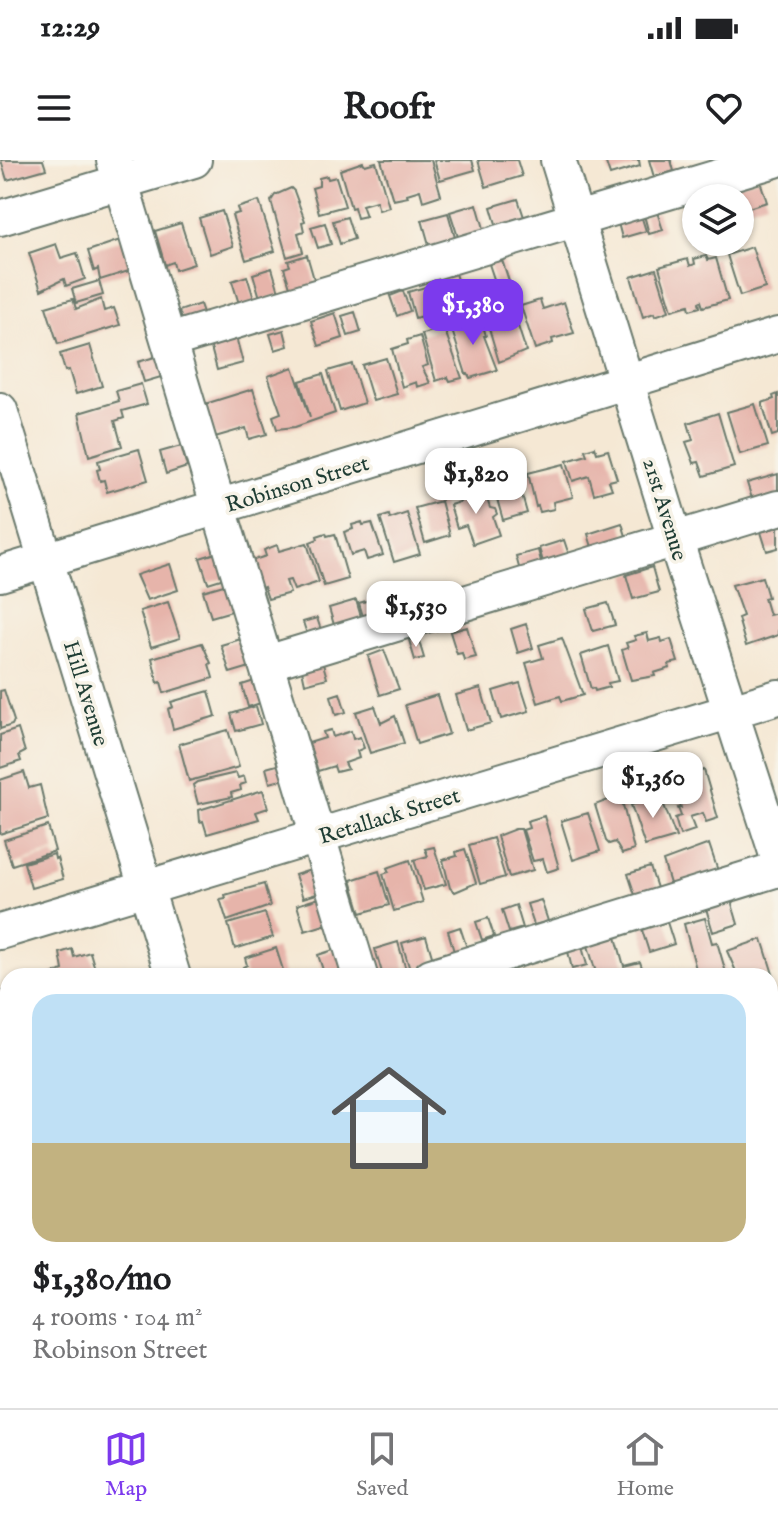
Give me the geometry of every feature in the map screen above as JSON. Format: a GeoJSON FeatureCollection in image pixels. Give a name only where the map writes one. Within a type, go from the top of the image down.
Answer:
{"type":"FeatureCollection","features":[{"type":"Feature","properties":{"kind":"street"},"geometry":{"type":"LineString","coordinates":[[0,218],[118,171],[194,160]]}},
{"type":"Feature","properties":{"kind":"street","name":"21st Avenue"},"geometry":{"type":"LineString","coordinates":[[558,160],[778,858]]}},
{"type":"Feature","properties":{"kind":"street"},"geometry":{"type":"LineString","coordinates":[[169,341],[775,160]]}},
{"type":"Feature","properties":{"kind":"street"},"geometry":{"type":"LineString","coordinates":[[118,171],[358,968]]}},
{"type":"Feature","properties":{"kind":"street","name":"Robinson Street"},"geometry":{"type":"LineString","coordinates":[[0,574],[778,335]]}},
{"type":"Feature","properties":{"kind":"street","name":"Hill Avenue"},"geometry":{"type":"LineString","coordinates":[[0,410],[171,968]]}},
{"type":"Feature","properties":{"kind":"street"},"geometry":{"type":"LineString","coordinates":[[267,663],[778,508]]}},
{"type":"Feature","properties":{"kind":"street","name":"Retallack Street"},"geometry":{"type":"LineString","coordinates":[[0,932],[778,697]]}},
{"type":"Feature","properties":{"kind":"street"},"geometry":{"type":"LineString","coordinates":[[457,968],[778,869]]}},
{"type":"Feature","properties":{"kind":"building"},"geometry":{"type":"Polygon","coordinates":[[[1,160],[43,160],[46,169],[7,180],[1,160]]]}},
{"type":"Feature","properties":{"kind":"building"},"geometry":{"type":"Polygon","coordinates":[[[381,160],[431,160],[441,195],[423,201],[420,190],[393,200],[381,160]]]}},
{"type":"Feature","properties":{"kind":"building"},"geometry":{"type":"Polygon","coordinates":[[[434,160],[472,160],[475,170],[440,180],[434,160]]]}},
{"type":"Feature","properties":{"kind":"building"},"geometry":{"type":"Polygon","coordinates":[[[478,160],[517,160],[522,176],[486,187],[478,160]]]}},
{"type":"Feature","properties":{"kind":"building"},"geometry":{"type":"Polygon","coordinates":[[[605,160],[639,160],[640,166],[610,175],[605,160]]]}},
{"type":"Feature","properties":{"kind":"building"},"geometry":{"type":"Polygon","coordinates":[[[649,160],[671,160],[674,171],[654,177],[649,160]]]}},
{"type":"Feature","properties":{"kind":"building"},"geometry":{"type":"Polygon","coordinates":[[[363,162],[365,165],[376,162],[389,207],[379,210],[376,201],[362,205],[366,216],[357,218],[340,170],[363,162]]]}},
{"type":"Feature","properties":{"kind":"building"},"geometry":{"type":"Polygon","coordinates":[[[327,176],[328,179],[336,177],[345,206],[319,213],[312,188],[319,186],[319,178],[327,176]]]}},
{"type":"Feature","properties":{"kind":"building"},"geometry":{"type":"Polygon","coordinates":[[[759,178],[767,202],[754,206],[754,184],[738,184],[759,178]]]}},
{"type":"Feature","properties":{"kind":"building"},"geometry":{"type":"Polygon","coordinates":[[[291,188],[305,221],[302,222],[304,231],[298,233],[303,252],[287,257],[271,201],[275,195],[291,188]]]}},
{"type":"Feature","properties":{"kind":"building"},"geometry":{"type":"Polygon","coordinates":[[[518,199],[527,226],[499,234],[491,207],[518,199]]]}},
{"type":"Feature","properties":{"kind":"building"},"geometry":{"type":"Polygon","coordinates":[[[259,201],[275,251],[246,260],[232,215],[239,213],[237,208],[259,201]]]}},
{"type":"Feature","properties":{"kind":"building"},"geometry":{"type":"Polygon","coordinates":[[[477,204],[485,232],[459,240],[450,212],[477,204]]]}},
{"type":"Feature","properties":{"kind":"building"},"geometry":{"type":"Polygon","coordinates":[[[222,211],[233,246],[210,254],[199,218],[222,211]]]}},
{"type":"Feature","properties":{"kind":"building"},"geometry":{"type":"Polygon","coordinates":[[[640,212],[646,231],[622,238],[617,219],[640,212]]]}},
{"type":"Feature","properties":{"kind":"building"},"geometry":{"type":"Polygon","coordinates":[[[657,212],[663,230],[649,234],[644,215],[657,212]]]}},
{"type":"Feature","properties":{"kind":"building"},"geometry":{"type":"Polygon","coordinates":[[[448,213],[456,241],[430,248],[422,220],[448,213]]]}},
{"type":"Feature","properties":{"kind":"building"},"geometry":{"type":"Polygon","coordinates":[[[347,217],[354,239],[340,244],[333,221],[347,217]]]}},
{"type":"Feature","properties":{"kind":"building"},"geometry":{"type":"Polygon","coordinates":[[[181,223],[194,264],[175,270],[173,262],[165,265],[155,231],[181,223]]]}},
{"type":"Feature","properties":{"kind":"building"},"geometry":{"type":"Polygon","coordinates":[[[325,223],[331,244],[318,248],[311,227],[325,223]]]}},
{"type":"Feature","properties":{"kind":"building"},"geometry":{"type":"Polygon","coordinates":[[[126,238],[135,269],[100,280],[88,251],[126,238]]]}},
{"type":"Feature","properties":{"kind":"building"},"geometry":{"type":"Polygon","coordinates":[[[56,244],[61,258],[77,253],[85,279],[66,286],[64,279],[41,290],[29,253],[56,244]]]}},
{"type":"Feature","properties":{"kind":"building"},"geometry":{"type":"Polygon","coordinates":[[[754,253],[765,288],[740,296],[727,256],[754,256],[754,253]]]}},
{"type":"Feature","properties":{"kind":"building"},"geometry":{"type":"Polygon","coordinates":[[[307,255],[316,286],[292,293],[284,268],[290,266],[288,261],[307,255]]]}},
{"type":"Feature","properties":{"kind":"building"},"geometry":{"type":"Polygon","coordinates":[[[706,256],[708,260],[716,258],[728,300],[703,307],[701,301],[700,307],[690,310],[689,305],[672,310],[659,267],[688,259],[690,266],[695,264],[694,259],[706,256]]]}},
{"type":"Feature","properties":{"kind":"building"},"geometry":{"type":"Polygon","coordinates":[[[502,260],[509,281],[496,285],[489,264],[502,260]]]}},
{"type":"Feature","properties":{"kind":"building"},"geometry":{"type":"Polygon","coordinates":[[[272,268],[280,295],[261,301],[253,274],[272,268]]]}},
{"type":"Feature","properties":{"kind":"building"},"geometry":{"type":"Polygon","coordinates":[[[656,269],[669,311],[643,317],[631,277],[656,269]]]}},
{"type":"Feature","properties":{"kind":"building"},"geometry":{"type":"Polygon","coordinates":[[[454,270],[460,290],[448,293],[442,273],[454,270]]]}},
{"type":"Feature","properties":{"kind":"building"},"geometry":{"type":"Polygon","coordinates":[[[247,276],[255,302],[240,307],[232,281],[247,276]]]}},
{"type":"Feature","properties":{"kind":"building"},"geometry":{"type":"Polygon","coordinates":[[[99,281],[103,295],[76,303],[72,289],[99,281]]]}},
{"type":"Feature","properties":{"kind":"building"},"geometry":{"type":"Polygon","coordinates":[[[432,285],[439,311],[415,318],[408,292],[432,285]]]}},
{"type":"Feature","properties":{"kind":"building"},"geometry":{"type":"Polygon","coordinates":[[[403,291],[410,311],[397,316],[390,296],[403,291]]]}},
{"type":"Feature","properties":{"kind":"building"},"geometry":{"type":"Polygon","coordinates":[[[73,299],[76,309],[101,299],[104,311],[114,308],[120,325],[58,344],[46,307],[73,299]]]}},
{"type":"Feature","properties":{"kind":"building"},"geometry":{"type":"Polygon","coordinates":[[[540,300],[543,309],[564,302],[574,333],[552,339],[553,343],[535,349],[521,306],[540,300]]]}},
{"type":"Feature","properties":{"kind":"building"},"geometry":{"type":"Polygon","coordinates":[[[200,304],[206,322],[186,330],[179,311],[200,304]]]}},
{"type":"Feature","properties":{"kind":"building"},"geometry":{"type":"Polygon","coordinates":[[[355,312],[361,332],[348,336],[342,316],[355,312]]]}},
{"type":"Feature","properties":{"kind":"building"},"geometry":{"type":"Polygon","coordinates":[[[335,313],[343,338],[319,346],[311,321],[335,313]]]}},
{"type":"Feature","properties":{"kind":"building"},"geometry":{"type":"Polygon","coordinates":[[[480,315],[497,370],[470,378],[450,324],[480,315]]]}},
{"type":"Feature","properties":{"kind":"building"},"geometry":{"type":"Polygon","coordinates":[[[516,320],[526,351],[499,362],[489,328],[516,320]]]}},
{"type":"Feature","properties":{"kind":"building"},"geometry":{"type":"Polygon","coordinates":[[[444,328],[462,378],[450,381],[448,377],[436,381],[422,334],[444,328]]]}},
{"type":"Feature","properties":{"kind":"building"},"geometry":{"type":"Polygon","coordinates":[[[284,330],[288,346],[275,350],[270,334],[284,330]]]}},
{"type":"Feature","properties":{"kind":"building"},"geometry":{"type":"Polygon","coordinates":[[[420,336],[428,365],[422,367],[430,383],[417,387],[416,382],[402,387],[392,349],[420,336]]]}},
{"type":"Feature","properties":{"kind":"building"},"geometry":{"type":"Polygon","coordinates":[[[236,337],[243,363],[217,370],[210,344],[236,337]]]}},
{"type":"Feature","properties":{"kind":"building"},"geometry":{"type":"Polygon","coordinates":[[[90,345],[102,386],[76,394],[69,370],[65,371],[60,354],[90,345]]]}},
{"type":"Feature","properties":{"kind":"building"},"geometry":{"type":"Polygon","coordinates":[[[165,354],[171,374],[144,382],[138,362],[165,354]]]}},
{"type":"Feature","properties":{"kind":"building"},"geometry":{"type":"Polygon","coordinates":[[[386,358],[397,394],[373,401],[362,365],[386,358]]]}},
{"type":"Feature","properties":{"kind":"building"},"geometry":{"type":"Polygon","coordinates":[[[352,364],[364,403],[340,411],[328,371],[352,364]]]}},
{"type":"Feature","properties":{"kind":"building"},"geometry":{"type":"Polygon","coordinates":[[[293,367],[310,417],[300,381],[323,374],[335,413],[295,427],[277,429],[273,416],[281,413],[268,376],[293,367]]]}},
{"type":"Feature","properties":{"kind":"building"},"geometry":{"type":"Polygon","coordinates":[[[141,384],[147,404],[122,411],[124,418],[115,421],[122,446],[89,456],[79,413],[119,401],[116,391],[141,384]]]}},
{"type":"Feature","properties":{"kind":"building"},"geometry":{"type":"Polygon","coordinates":[[[253,389],[267,434],[249,439],[246,428],[215,437],[205,404],[253,389]]]}},
{"type":"Feature","properties":{"kind":"building"},"geometry":{"type":"Polygon","coordinates":[[[778,394],[778,434],[772,436],[762,403],[778,394]]]}},
{"type":"Feature","properties":{"kind":"building"},"geometry":{"type":"Polygon","coordinates":[[[755,404],[768,446],[740,454],[727,412],[755,404]]]}},
{"type":"Feature","properties":{"kind":"building"},"geometry":{"type":"Polygon","coordinates":[[[718,413],[734,467],[704,476],[699,462],[694,463],[686,442],[693,440],[688,423],[718,413]]]}},
{"type":"Feature","properties":{"kind":"building"},"geometry":{"type":"Polygon","coordinates":[[[181,446],[187,467],[166,474],[160,452],[181,446]]]}},
{"type":"Feature","properties":{"kind":"building"},"geometry":{"type":"Polygon","coordinates":[[[595,447],[597,453],[608,450],[617,479],[609,481],[612,489],[594,494],[589,476],[573,481],[567,461],[587,455],[585,450],[595,447]]]}},
{"type":"Feature","properties":{"kind":"building"},"geometry":{"type":"Polygon","coordinates":[[[139,449],[148,480],[107,492],[104,480],[100,481],[98,461],[139,449]]]}},
{"type":"Feature","properties":{"kind":"building"},"geometry":{"type":"Polygon","coordinates":[[[564,464],[573,497],[553,502],[554,509],[540,512],[528,473],[564,464]]]}},
{"type":"Feature","properties":{"kind":"building"},"geometry":{"type":"Polygon","coordinates":[[[515,471],[527,513],[503,520],[491,478],[515,471]]]}},
{"type":"Feature","properties":{"kind":"building"},"geometry":{"type":"Polygon","coordinates":[[[778,474],[778,501],[755,508],[747,483],[778,474]]]}},
{"type":"Feature","properties":{"kind":"building"},"geometry":{"type":"Polygon","coordinates":[[[480,489],[482,494],[485,493],[490,508],[495,509],[497,514],[493,517],[499,535],[473,544],[466,525],[457,528],[450,505],[460,502],[458,496],[480,489]]]}},
{"type":"Feature","properties":{"kind":"building"},"geometry":{"type":"Polygon","coordinates":[[[441,501],[450,535],[425,543],[415,508],[441,501]]]}},
{"type":"Feature","properties":{"kind":"building"},"geometry":{"type":"Polygon","coordinates":[[[407,513],[420,554],[394,562],[380,518],[389,515],[390,519],[407,513]]]}},
{"type":"Feature","properties":{"kind":"building"},"geometry":{"type":"Polygon","coordinates":[[[362,522],[363,525],[372,523],[383,555],[367,560],[364,551],[351,555],[344,532],[362,522]]]}},
{"type":"Feature","properties":{"kind":"building"},"geometry":{"type":"Polygon","coordinates":[[[622,523],[630,549],[596,560],[588,534],[622,523]]]}},
{"type":"Feature","properties":{"kind":"building"},"geometry":{"type":"Polygon","coordinates":[[[778,527],[778,548],[767,551],[761,532],[778,527]]]}},
{"type":"Feature","properties":{"kind":"building"},"geometry":{"type":"Polygon","coordinates":[[[326,533],[327,536],[335,534],[348,579],[324,586],[310,542],[326,533]]]}},
{"type":"Feature","properties":{"kind":"building"},"geometry":{"type":"Polygon","coordinates":[[[564,540],[572,564],[546,572],[539,548],[564,540]]]}},
{"type":"Feature","properties":{"kind":"building"},"geometry":{"type":"Polygon","coordinates":[[[307,543],[319,582],[294,590],[290,580],[286,581],[290,593],[268,599],[264,587],[260,589],[251,561],[266,556],[264,550],[277,545],[279,551],[307,543]]]}},
{"type":"Feature","properties":{"kind":"building"},"geometry":{"type":"Polygon","coordinates":[[[226,550],[234,575],[208,583],[200,558],[226,550]]]}},
{"type":"Feature","properties":{"kind":"building"},"geometry":{"type":"Polygon","coordinates":[[[538,550],[544,573],[522,579],[516,556],[538,550]]]}},
{"type":"Feature","properties":{"kind":"building"},"geometry":{"type":"Polygon","coordinates":[[[170,564],[178,590],[147,600],[136,575],[170,564]]]}},
{"type":"Feature","properties":{"kind":"building"},"geometry":{"type":"Polygon","coordinates":[[[652,567],[659,592],[633,599],[626,575],[652,567]]]}},
{"type":"Feature","properties":{"kind":"building"},"geometry":{"type":"Polygon","coordinates":[[[762,577],[769,615],[778,613],[778,635],[746,646],[738,618],[743,616],[732,585],[762,577]]]}},
{"type":"Feature","properties":{"kind":"building"},"geometry":{"type":"Polygon","coordinates":[[[227,584],[235,610],[211,617],[203,591],[227,584]]]}},
{"type":"Feature","properties":{"kind":"building"},"geometry":{"type":"Polygon","coordinates":[[[373,599],[380,622],[366,626],[359,603],[373,599]]]}},
{"type":"Feature","properties":{"kind":"building"},"geometry":{"type":"Polygon","coordinates":[[[356,600],[364,627],[337,635],[329,608],[356,600]]]}},
{"type":"Feature","properties":{"kind":"building"},"geometry":{"type":"Polygon","coordinates":[[[168,602],[180,638],[151,647],[140,611],[168,602]]]}},
{"type":"Feature","properties":{"kind":"building"},"geometry":{"type":"Polygon","coordinates":[[[608,603],[615,625],[593,631],[586,609],[608,603]]]}},
{"type":"Feature","properties":{"kind":"building"},"geometry":{"type":"Polygon","coordinates":[[[317,618],[324,639],[310,643],[303,622],[317,618]]]}},
{"type":"Feature","properties":{"kind":"building"},"geometry":{"type":"Polygon","coordinates":[[[526,624],[533,648],[518,653],[511,629],[526,624]]]}},
{"type":"Feature","properties":{"kind":"building"},"geometry":{"type":"Polygon","coordinates":[[[467,627],[476,657],[464,660],[462,653],[457,654],[450,632],[467,627]]]}},
{"type":"Feature","properties":{"kind":"building"},"geometry":{"type":"Polygon","coordinates":[[[647,633],[649,641],[671,639],[678,662],[654,673],[655,676],[631,680],[622,650],[628,648],[626,643],[636,640],[634,636],[647,633]]]}},
{"type":"Feature","properties":{"kind":"building"},"geometry":{"type":"Polygon","coordinates":[[[251,636],[260,664],[230,673],[221,645],[251,636]]]}},
{"type":"Feature","properties":{"kind":"building"},"geometry":{"type":"Polygon","coordinates":[[[418,638],[424,658],[415,660],[409,640],[418,638]]]}},
{"type":"Feature","properties":{"kind":"building"},"geometry":{"type":"Polygon","coordinates":[[[562,638],[583,695],[562,701],[560,696],[538,703],[526,663],[543,658],[539,645],[562,638]]]}},
{"type":"Feature","properties":{"kind":"building"},"geometry":{"type":"Polygon","coordinates":[[[202,643],[211,663],[213,678],[164,693],[161,682],[158,683],[152,658],[202,643]]]}},
{"type":"Feature","properties":{"kind":"building"},"geometry":{"type":"Polygon","coordinates":[[[608,646],[618,681],[595,691],[591,689],[581,655],[608,646]]]}},
{"type":"Feature","properties":{"kind":"building"},"geometry":{"type":"Polygon","coordinates":[[[384,650],[399,689],[380,695],[368,656],[384,650]]]}},
{"type":"Feature","properties":{"kind":"building"},"geometry":{"type":"Polygon","coordinates":[[[323,664],[327,678],[305,684],[302,670],[323,664]]]}},
{"type":"Feature","properties":{"kind":"building"},"geometry":{"type":"Polygon","coordinates":[[[264,678],[270,700],[248,707],[242,685],[264,678]]]}},
{"type":"Feature","properties":{"kind":"building"},"geometry":{"type":"Polygon","coordinates":[[[520,683],[529,711],[501,719],[493,691],[520,683]]]}},
{"type":"Feature","properties":{"kind":"building"},"geometry":{"type":"Polygon","coordinates":[[[481,688],[491,723],[466,730],[456,695],[481,688]]]}},
{"type":"Feature","properties":{"kind":"building"},"geometry":{"type":"Polygon","coordinates":[[[4,690],[14,721],[12,725],[0,729],[0,691],[4,690]]]}},
{"type":"Feature","properties":{"kind":"building"},"geometry":{"type":"Polygon","coordinates":[[[209,691],[216,716],[173,729],[168,709],[173,707],[171,702],[209,691]]]}},
{"type":"Feature","properties":{"kind":"building"},"geometry":{"type":"Polygon","coordinates":[[[340,693],[346,712],[336,715],[331,696],[340,693]]]}},
{"type":"Feature","properties":{"kind":"building"},"geometry":{"type":"Polygon","coordinates":[[[437,695],[449,734],[417,744],[405,705],[437,695]]]}},
{"type":"Feature","properties":{"kind":"building"},"geometry":{"type":"Polygon","coordinates":[[[256,706],[261,724],[236,731],[231,714],[256,706]]]}},
{"type":"Feature","properties":{"kind":"building"},"geometry":{"type":"Polygon","coordinates":[[[375,706],[381,723],[395,716],[404,743],[370,753],[356,712],[375,706]]]}},
{"type":"Feature","properties":{"kind":"building"},"geometry":{"type":"Polygon","coordinates":[[[18,729],[25,752],[19,755],[21,761],[0,768],[0,735],[18,729]]]}},
{"type":"Feature","properties":{"kind":"building"},"geometry":{"type":"Polygon","coordinates":[[[228,730],[239,767],[189,781],[179,744],[228,730]]]}},
{"type":"Feature","properties":{"kind":"building"},"geometry":{"type":"Polygon","coordinates":[[[331,730],[333,737],[351,731],[353,739],[360,737],[364,748],[357,751],[359,758],[345,763],[348,769],[336,772],[334,766],[318,771],[309,743],[325,738],[323,732],[331,730]]]}},
{"type":"Feature","properties":{"kind":"building"},"geometry":{"type":"Polygon","coordinates":[[[288,762],[292,777],[270,783],[266,768],[288,762]]]}},
{"type":"Feature","properties":{"kind":"building"},"geometry":{"type":"Polygon","coordinates":[[[704,770],[718,818],[706,822],[703,813],[690,817],[695,830],[680,835],[675,818],[681,816],[678,808],[681,808],[674,780],[704,770]]]}},
{"type":"Feature","properties":{"kind":"building"},"geometry":{"type":"Polygon","coordinates":[[[24,772],[29,788],[40,785],[48,819],[0,834],[0,780],[24,772]]]}},
{"type":"Feature","properties":{"kind":"building"},"geometry":{"type":"Polygon","coordinates":[[[236,773],[238,778],[244,776],[246,783],[240,785],[241,790],[231,793],[232,797],[198,804],[193,785],[236,773]]]}},
{"type":"Feature","properties":{"kind":"building"},"geometry":{"type":"Polygon","coordinates":[[[263,790],[268,808],[256,812],[259,819],[207,834],[203,821],[200,822],[199,810],[263,790]]]}},
{"type":"Feature","properties":{"kind":"building"},"geometry":{"type":"Polygon","coordinates":[[[659,792],[676,837],[645,846],[631,805],[648,800],[647,796],[659,792]]]}},
{"type":"Feature","properties":{"kind":"building"},"geometry":{"type":"Polygon","coordinates":[[[616,797],[622,801],[634,850],[622,854],[615,842],[609,844],[606,841],[595,805],[616,797]]]}},
{"type":"Feature","properties":{"kind":"building"},"geometry":{"type":"Polygon","coordinates":[[[588,813],[600,851],[573,860],[561,821],[588,813]]]}},
{"type":"Feature","properties":{"kind":"building"},"geometry":{"type":"Polygon","coordinates":[[[544,816],[559,868],[547,872],[543,859],[533,861],[523,830],[529,828],[527,821],[544,816]]]}},
{"type":"Feature","properties":{"kind":"building"},"geometry":{"type":"Polygon","coordinates":[[[48,826],[55,851],[12,865],[4,840],[48,826]]]}},
{"type":"Feature","properties":{"kind":"building"},"geometry":{"type":"Polygon","coordinates":[[[521,829],[533,870],[509,877],[497,836],[521,829]]]}},
{"type":"Feature","properties":{"kind":"building"},"geometry":{"type":"Polygon","coordinates":[[[493,838],[505,877],[480,884],[469,845],[493,838]]]}},
{"type":"Feature","properties":{"kind":"building"},"geometry":{"type":"Polygon","coordinates":[[[709,844],[718,871],[671,887],[663,861],[709,844]]]}},
{"type":"Feature","properties":{"kind":"building"},"geometry":{"type":"Polygon","coordinates":[[[434,847],[446,884],[424,890],[414,860],[428,856],[425,849],[434,847]]]}},
{"type":"Feature","properties":{"kind":"building"},"geometry":{"type":"Polygon","coordinates":[[[465,849],[476,883],[455,892],[450,888],[443,860],[457,856],[456,852],[465,849]]]}},
{"type":"Feature","properties":{"kind":"building"},"geometry":{"type":"Polygon","coordinates":[[[54,854],[63,879],[31,888],[24,863],[54,854]]]}},
{"type":"Feature","properties":{"kind":"building"},"geometry":{"type":"Polygon","coordinates":[[[410,860],[423,902],[394,911],[383,874],[389,872],[387,868],[410,860]]]}},
{"type":"Feature","properties":{"kind":"building"},"geometry":{"type":"Polygon","coordinates":[[[320,867],[327,891],[303,898],[295,875],[320,867]]]}},
{"type":"Feature","properties":{"kind":"building"},"geometry":{"type":"Polygon","coordinates":[[[650,867],[658,891],[636,898],[628,874],[650,867]]]}},
{"type":"Feature","properties":{"kind":"building"},"geometry":{"type":"Polygon","coordinates":[[[379,871],[389,905],[361,913],[351,880],[379,871]]]}},
{"type":"Feature","properties":{"kind":"building"},"geometry":{"type":"Polygon","coordinates":[[[264,884],[270,906],[227,921],[220,899],[264,884]]]}},
{"type":"Feature","properties":{"kind":"building"},"geometry":{"type":"Polygon","coordinates":[[[329,895],[337,921],[305,931],[297,905],[329,895]]]}},
{"type":"Feature","properties":{"kind":"building"},"geometry":{"type":"Polygon","coordinates":[[[730,897],[738,924],[713,932],[705,905],[730,897]]]}},
{"type":"Feature","properties":{"kind":"building"},"geometry":{"type":"Polygon","coordinates":[[[541,900],[548,921],[534,925],[527,904],[541,900]]]}},
{"type":"Feature","properties":{"kind":"building"},"geometry":{"type":"Polygon","coordinates":[[[516,905],[523,928],[509,932],[502,910],[516,905]]]}},
{"type":"Feature","properties":{"kind":"building"},"geometry":{"type":"Polygon","coordinates":[[[265,913],[273,937],[235,949],[228,924],[265,913]]]}},
{"type":"Feature","properties":{"kind":"building"},"geometry":{"type":"Polygon","coordinates":[[[488,918],[494,936],[482,940],[476,922],[488,918]]]}},
{"type":"Feature","properties":{"kind":"building"},"geometry":{"type":"Polygon","coordinates":[[[705,918],[712,943],[717,942],[725,968],[696,968],[684,924],[705,918]]]}},
{"type":"Feature","properties":{"kind":"building"},"geometry":{"type":"Polygon","coordinates":[[[666,919],[674,944],[649,952],[641,927],[666,919]]]}},
{"type":"Feature","properties":{"kind":"building"},"geometry":{"type":"Polygon","coordinates":[[[460,927],[468,951],[455,955],[448,931],[460,927]]]}},
{"type":"Feature","properties":{"kind":"building"},"geometry":{"type":"Polygon","coordinates":[[[614,930],[624,966],[640,962],[642,968],[595,968],[586,939],[614,930]]]}},
{"type":"Feature","properties":{"kind":"building"},"geometry":{"type":"Polygon","coordinates":[[[426,936],[434,963],[409,968],[402,943],[426,936]]]}},
{"type":"Feature","properties":{"kind":"building"},"geometry":{"type":"Polygon","coordinates":[[[762,939],[771,968],[734,968],[727,951],[762,939]]]}},
{"type":"Feature","properties":{"kind":"building"},"geometry":{"type":"Polygon","coordinates":[[[398,942],[405,968],[381,968],[375,949],[398,942]]]}},
{"type":"Feature","properties":{"kind":"building"},"geometry":{"type":"Polygon","coordinates":[[[581,943],[587,965],[572,968],[567,947],[581,943]]]}},
{"type":"Feature","properties":{"kind":"building"},"geometry":{"type":"Polygon","coordinates":[[[346,946],[353,966],[322,968],[318,955],[346,946]]]}},
{"type":"Feature","properties":{"kind":"building"},"geometry":{"type":"Polygon","coordinates":[[[276,948],[282,968],[243,968],[247,965],[245,958],[276,948]]]}},
{"type":"Feature","properties":{"kind":"building"},"geometry":{"type":"Polygon","coordinates":[[[72,949],[74,957],[90,952],[95,968],[63,968],[60,953],[72,949]]]}}]}
